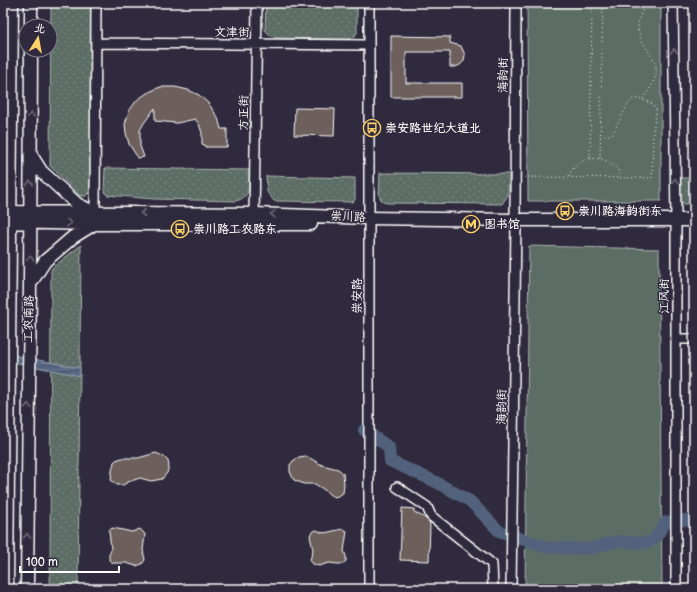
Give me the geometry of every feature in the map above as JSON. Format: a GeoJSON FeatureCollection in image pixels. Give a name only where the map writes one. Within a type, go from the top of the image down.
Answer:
{"type":"FeatureCollection","features":[{"type":"Feature","properties":{"kind":"main road","name":"工农南路"},"geometry":{"type":"LineString","coordinates":[[7,589],[10,282],[7,217],[7,160],[12,3]]}},
{"type":"Feature","properties":{"kind":"main road"},"geometry":{"type":"LineString","coordinates":[[31,3],[31,18]]}},
{"type":"Feature","properties":{"kind":"main road","name":"工农南路"},"geometry":{"type":"LineString","coordinates":[[27,589],[31,58]]}},
{"type":"Feature","properties":{"kind":"main road"},"geometry":{"type":"LineString","coordinates":[[30,284],[45,261],[94,218],[41,171],[31,154]]}},
{"type":"Feature","properties":{"kind":"main road","name":"崇川路"},"geometry":{"type":"LineString","coordinates":[[7,217],[676,224],[694,228]]}},
{"type":"Feature","properties":{"kind":"main road","name":"崇川路"},"geometry":{"type":"LineString","coordinates":[[676,224],[694,220]]}},
{"type":"Feature","properties":{"kind":"main road"},"geometry":{"type":"LineString","coordinates":[[3,271],[10,282]]}},
{"type":"Feature","properties":{"kind":"street"},"geometry":{"type":"LineString","coordinates":[[94,218],[96,3]]}},
{"type":"Feature","properties":{"kind":"street","name":"方正街"},"geometry":{"type":"LineString","coordinates":[[254,219],[257,3]]}},
{"type":"Feature","properties":{"kind":"street","name":"崇安路"},"geometry":{"type":"LineString","coordinates":[[369,3],[369,589]]}},
{"type":"Feature","properties":{"kind":"street","name":"海韵街"},"geometry":{"type":"LineString","coordinates":[[511,589],[516,3]]}},
{"type":"Feature","properties":{"kind":"street","name":"江风街"},"geometry":{"type":"LineString","coordinates":[[673,3],[676,224],[676,589]]}},
{"type":"Feature","properties":{"kind":"street","name":"文津街"},"geometry":{"type":"LineString","coordinates":[[96,43],[369,45]]}},
{"type":"Feature","properties":{"kind":"street"},"geometry":{"type":"LineString","coordinates":[[676,339],[694,339]]}},
{"type":"Feature","properties":{"kind":"street"},"geometry":{"type":"LineString","coordinates":[[397,487],[427,506],[431,516],[492,564],[493,589]]}},
{"type":"Feature","properties":{"kind":"path"},"geometry":{"type":"LineString","coordinates":[[590,158],[592,3]]}},
{"type":"Feature","properties":{"kind":"path"},"geometry":{"type":"LineString","coordinates":[[600,158],[603,3]]}},
{"type":"Feature","properties":{"kind":"path"},"geometry":{"type":"LineString","coordinates":[[643,99],[653,83],[656,73],[655,64],[643,44],[638,26],[646,3]]}},
{"type":"Feature","properties":{"kind":"path"},"geometry":{"type":"LineString","coordinates":[[524,177],[652,178],[653,130],[656,109],[652,104],[643,99],[633,99],[628,104],[612,132],[609,135],[601,135]]}},
{"type":"Feature","properties":{"kind":"path"},"geometry":{"type":"LineString","coordinates":[[568,177],[574,168],[590,158],[600,158],[606,160],[617,168],[621,177]]}},
{"type":"Feature","properties":{"kind":"green space"},"geometry":{"type":"Polygon","coordinates":[[[51,3],[92,3],[91,189],[86,196],[80,196],[50,166],[51,58],[58,58],[58,18],[51,18],[51,3]]]}},
{"type":"Feature","properties":{"kind":"green space"},"geometry":{"type":"Polygon","coordinates":[[[266,3],[357,3],[357,33],[354,37],[349,39],[276,38],[271,36],[265,30],[266,3]]]}},
{"type":"Feature","properties":{"kind":"green space"},"geometry":{"type":"Polygon","coordinates":[[[527,3],[661,3],[661,201],[528,201],[527,3]]]}},
{"type":"Feature","properties":{"kind":"green space"},"geometry":{"type":"Polygon","coordinates":[[[105,168],[249,170],[249,185],[247,194],[235,201],[154,199],[107,195],[104,191],[105,168]]]}},
{"type":"Feature","properties":{"kind":"green space"},"geometry":{"type":"Polygon","coordinates":[[[380,173],[509,174],[508,195],[502,204],[387,203],[383,202],[379,196],[380,173]]]}},
{"type":"Feature","properties":{"kind":"green space"},"geometry":{"type":"Polygon","coordinates":[[[266,176],[355,178],[355,200],[353,202],[274,201],[267,192],[266,176]]]}},
{"type":"Feature","properties":{"kind":"green space"},"geometry":{"type":"Polygon","coordinates":[[[678,178],[694,178],[694,204],[683,204],[679,199],[678,178]]]}},
{"type":"Feature","properties":{"kind":"green space"},"geometry":{"type":"Polygon","coordinates":[[[81,245],[78,589],[50,589],[51,271],[52,268],[81,245]]]}},
{"type":"Feature","properties":{"kind":"green space"},"geometry":{"type":"Polygon","coordinates":[[[529,246],[659,249],[662,589],[525,589],[529,246]]]}},
{"type":"Feature","properties":{"kind":"water"},"geometry":{"type":"Polygon","coordinates":[[[3,353],[80,368],[80,376],[3,360],[3,353]]]}},
{"type":"Feature","properties":{"kind":"building"},"geometry":{"type":"Polygon","coordinates":[[[391,36],[450,37],[450,43],[461,46],[465,55],[464,61],[455,67],[450,67],[450,52],[406,52],[406,83],[462,83],[462,97],[391,97],[391,36]]]}},
{"type":"Feature","properties":{"kind":"building"},"geometry":{"type":"Polygon","coordinates":[[[160,87],[175,87],[188,90],[199,95],[209,104],[218,118],[221,129],[227,129],[227,147],[205,147],[205,145],[202,144],[202,133],[199,124],[195,119],[177,123],[155,121],[155,108],[140,130],[140,146],[144,157],[138,158],[129,144],[126,133],[125,124],[129,111],[137,100],[160,87]]]}},
{"type":"Feature","properties":{"kind":"building"},"geometry":{"type":"Polygon","coordinates":[[[295,108],[335,109],[334,136],[294,135],[295,108]]]}},
{"type":"Feature","properties":{"kind":"building"},"geometry":{"type":"Polygon","coordinates":[[[156,453],[163,456],[168,461],[169,466],[167,473],[162,479],[151,481],[140,478],[123,485],[117,485],[111,480],[114,462],[116,460],[122,458],[138,458],[156,453]]]}},
{"type":"Feature","properties":{"kind":"building"},"geometry":{"type":"Polygon","coordinates":[[[306,456],[322,465],[338,469],[343,473],[343,493],[336,497],[330,495],[315,484],[304,484],[294,480],[290,472],[290,465],[299,457],[306,456]]]}},
{"type":"Feature","properties":{"kind":"building"},"geometry":{"type":"Polygon","coordinates":[[[402,508],[414,509],[414,512],[425,518],[430,523],[429,561],[400,560],[402,508]]]}},
{"type":"Feature","properties":{"kind":"building"},"geometry":{"type":"Polygon","coordinates":[[[113,528],[132,532],[140,529],[144,533],[143,550],[145,560],[142,564],[136,566],[126,563],[113,563],[109,560],[111,550],[109,530],[113,528]]]}},
{"type":"Feature","properties":{"kind":"building"},"geometry":{"type":"Polygon","coordinates":[[[343,529],[347,531],[344,551],[346,561],[342,564],[329,563],[319,566],[313,564],[310,560],[313,550],[310,536],[311,533],[316,530],[324,533],[343,529]]]}},
{"type":"Feature","properties":{"kind":"waterway"},"geometry":{"type":"LineString","coordinates":[[364,430],[389,447],[390,461],[436,482],[470,501],[499,531],[545,547],[588,549],[618,541],[637,543],[650,542],[656,537],[666,522],[694,519]]}},
{"type":"Feature","properties":{"kind":"place","name":"崇安路世纪大道北"},"geometry":{"type":"Point","coordinates":[372,128]}},
{"type":"Feature","properties":{"kind":"place","name":"崇川路海韵街东"},"geometry":{"type":"Point","coordinates":[565,211]}},
{"type":"Feature","properties":{"kind":"place","name":"图书馆"},"geometry":{"type":"Point","coordinates":[471,224]}},
{"type":"Feature","properties":{"kind":"place","name":"崇川路工农路东"},"geometry":{"type":"Point","coordinates":[180,229]}}]}
